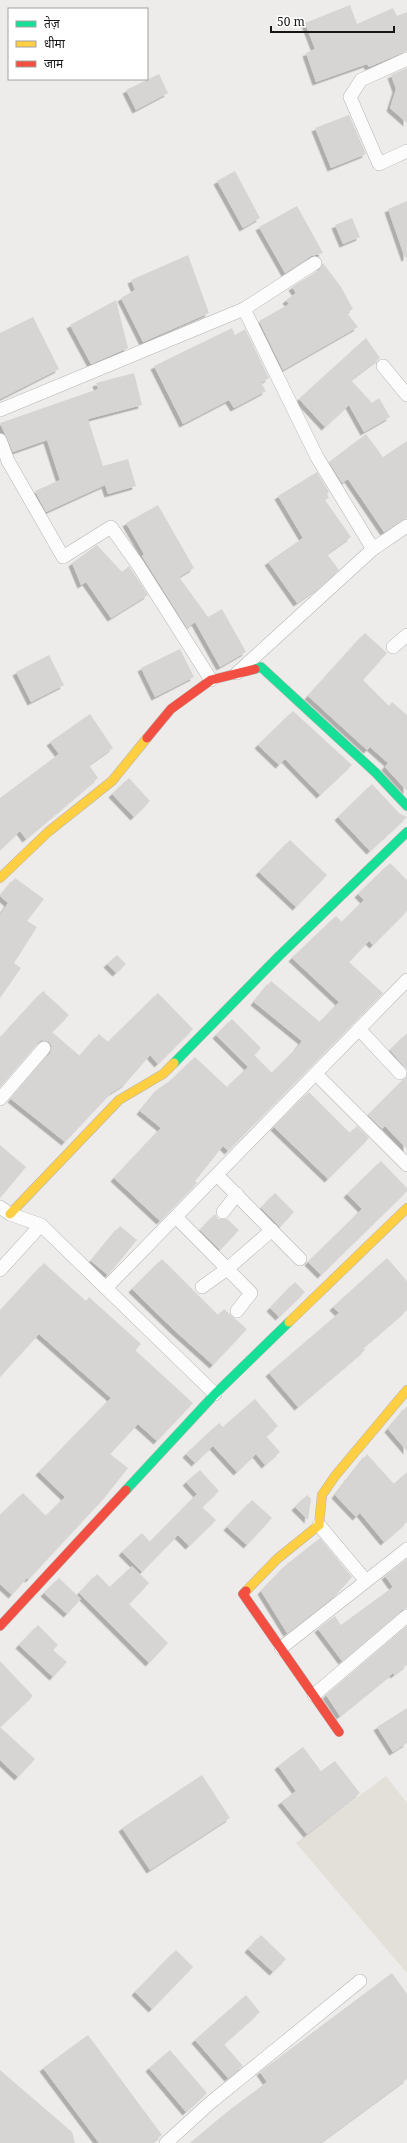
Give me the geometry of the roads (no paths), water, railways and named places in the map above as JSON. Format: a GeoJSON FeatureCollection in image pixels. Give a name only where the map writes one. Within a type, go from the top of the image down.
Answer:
{"type":"FeatureCollection","features":[{"type":"Feature","properties":{"kind":"street"},"geometry":{"type":"LineString","coordinates":[[407,59],[361,80],[350,97],[379,164],[407,151]]}},
{"type":"Feature","properties":{"kind":"street"},"geometry":{"type":"LineString","coordinates":[[0,410],[244,309],[315,263]]}},
{"type":"Feature","properties":{"kind":"street"},"geometry":{"type":"LineString","coordinates":[[244,309],[317,457],[373,549]]}},
{"type":"Feature","properties":{"kind":"street"},"geometry":{"type":"LineString","coordinates":[[383,366],[407,394]]}},
{"type":"Feature","properties":{"kind":"street"},"geometry":{"type":"LineString","coordinates":[[0,440],[8,461],[64,557],[111,527],[138,564],[211,680]]}},
{"type":"Feature","properties":{"kind":"street"},"geometry":{"type":"LineString","coordinates":[[236,674],[373,549],[407,526]]}},
{"type":"Feature","properties":{"kind":"street"},"geometry":{"type":"LineString","coordinates":[[393,647],[407,635]]}},
{"type":"Feature","properties":{"kind":"street"},"geometry":{"type":"LineString","coordinates":[[0,878],[48,832],[112,781],[171,709],[211,680],[261,666],[376,773],[407,806]]}},
{"type":"Feature","properties":{"kind":"street"},"geometry":{"type":"LineString","coordinates":[[215,1394],[41,1225],[5,1211],[118,1100],[163,1074],[279,956],[407,832]]}},
{"type":"Feature","properties":{"kind":"street"},"geometry":{"type":"LineString","coordinates":[[106,1288],[407,980]]}},
{"type":"Feature","properties":{"kind":"street"},"geometry":{"type":"LineString","coordinates":[[359,1029],[400,1074]]}},
{"type":"Feature","properties":{"kind":"street"},"geometry":{"type":"LineString","coordinates":[[0,1099],[44,1048]]}},
{"type":"Feature","properties":{"kind":"street"},"geometry":{"type":"LineString","coordinates":[[316,1074],[407,1165]]}},
{"type":"Feature","properties":{"kind":"street"},"geometry":{"type":"LineString","coordinates":[[217,1175],[300,1259]]}},
{"type":"Feature","properties":{"kind":"street"},"geometry":{"type":"LineString","coordinates":[[223,1212],[236,1194]]}},
{"type":"Feature","properties":{"kind":"street"},"geometry":{"type":"LineString","coordinates":[[0,1626],[215,1394],[407,1208]]}},
{"type":"Feature","properties":{"kind":"street"},"geometry":{"type":"LineString","coordinates":[[176,1217],[251,1293],[237,1311]]}},
{"type":"Feature","properties":{"kind":"street"},"geometry":{"type":"LineString","coordinates":[[0,1270],[41,1225]]}},
{"type":"Feature","properties":{"kind":"street"},"geometry":{"type":"LineString","coordinates":[[202,1287],[227,1269],[272,1230]]}},
{"type":"Feature","properties":{"kind":"street"},"geometry":{"type":"LineString","coordinates":[[339,1732],[243,1594],[277,1559],[318,1525],[322,1495],[335,1476],[407,1390]]}},
{"type":"Feature","properties":{"kind":"street"},"geometry":{"type":"LineString","coordinates":[[318,1525],[366,1581]]}},
{"type":"Feature","properties":{"kind":"street"},"geometry":{"type":"LineString","coordinates":[[281,1648],[407,1549]]}},
{"type":"Feature","properties":{"kind":"street"},"geometry":{"type":"LineString","coordinates":[[314,1695],[407,1616]]}},
{"type":"Feature","properties":{"kind":"street"},"geometry":{"type":"LineString","coordinates":[[166,2143],[210,2103],[360,1981]]}}]}
